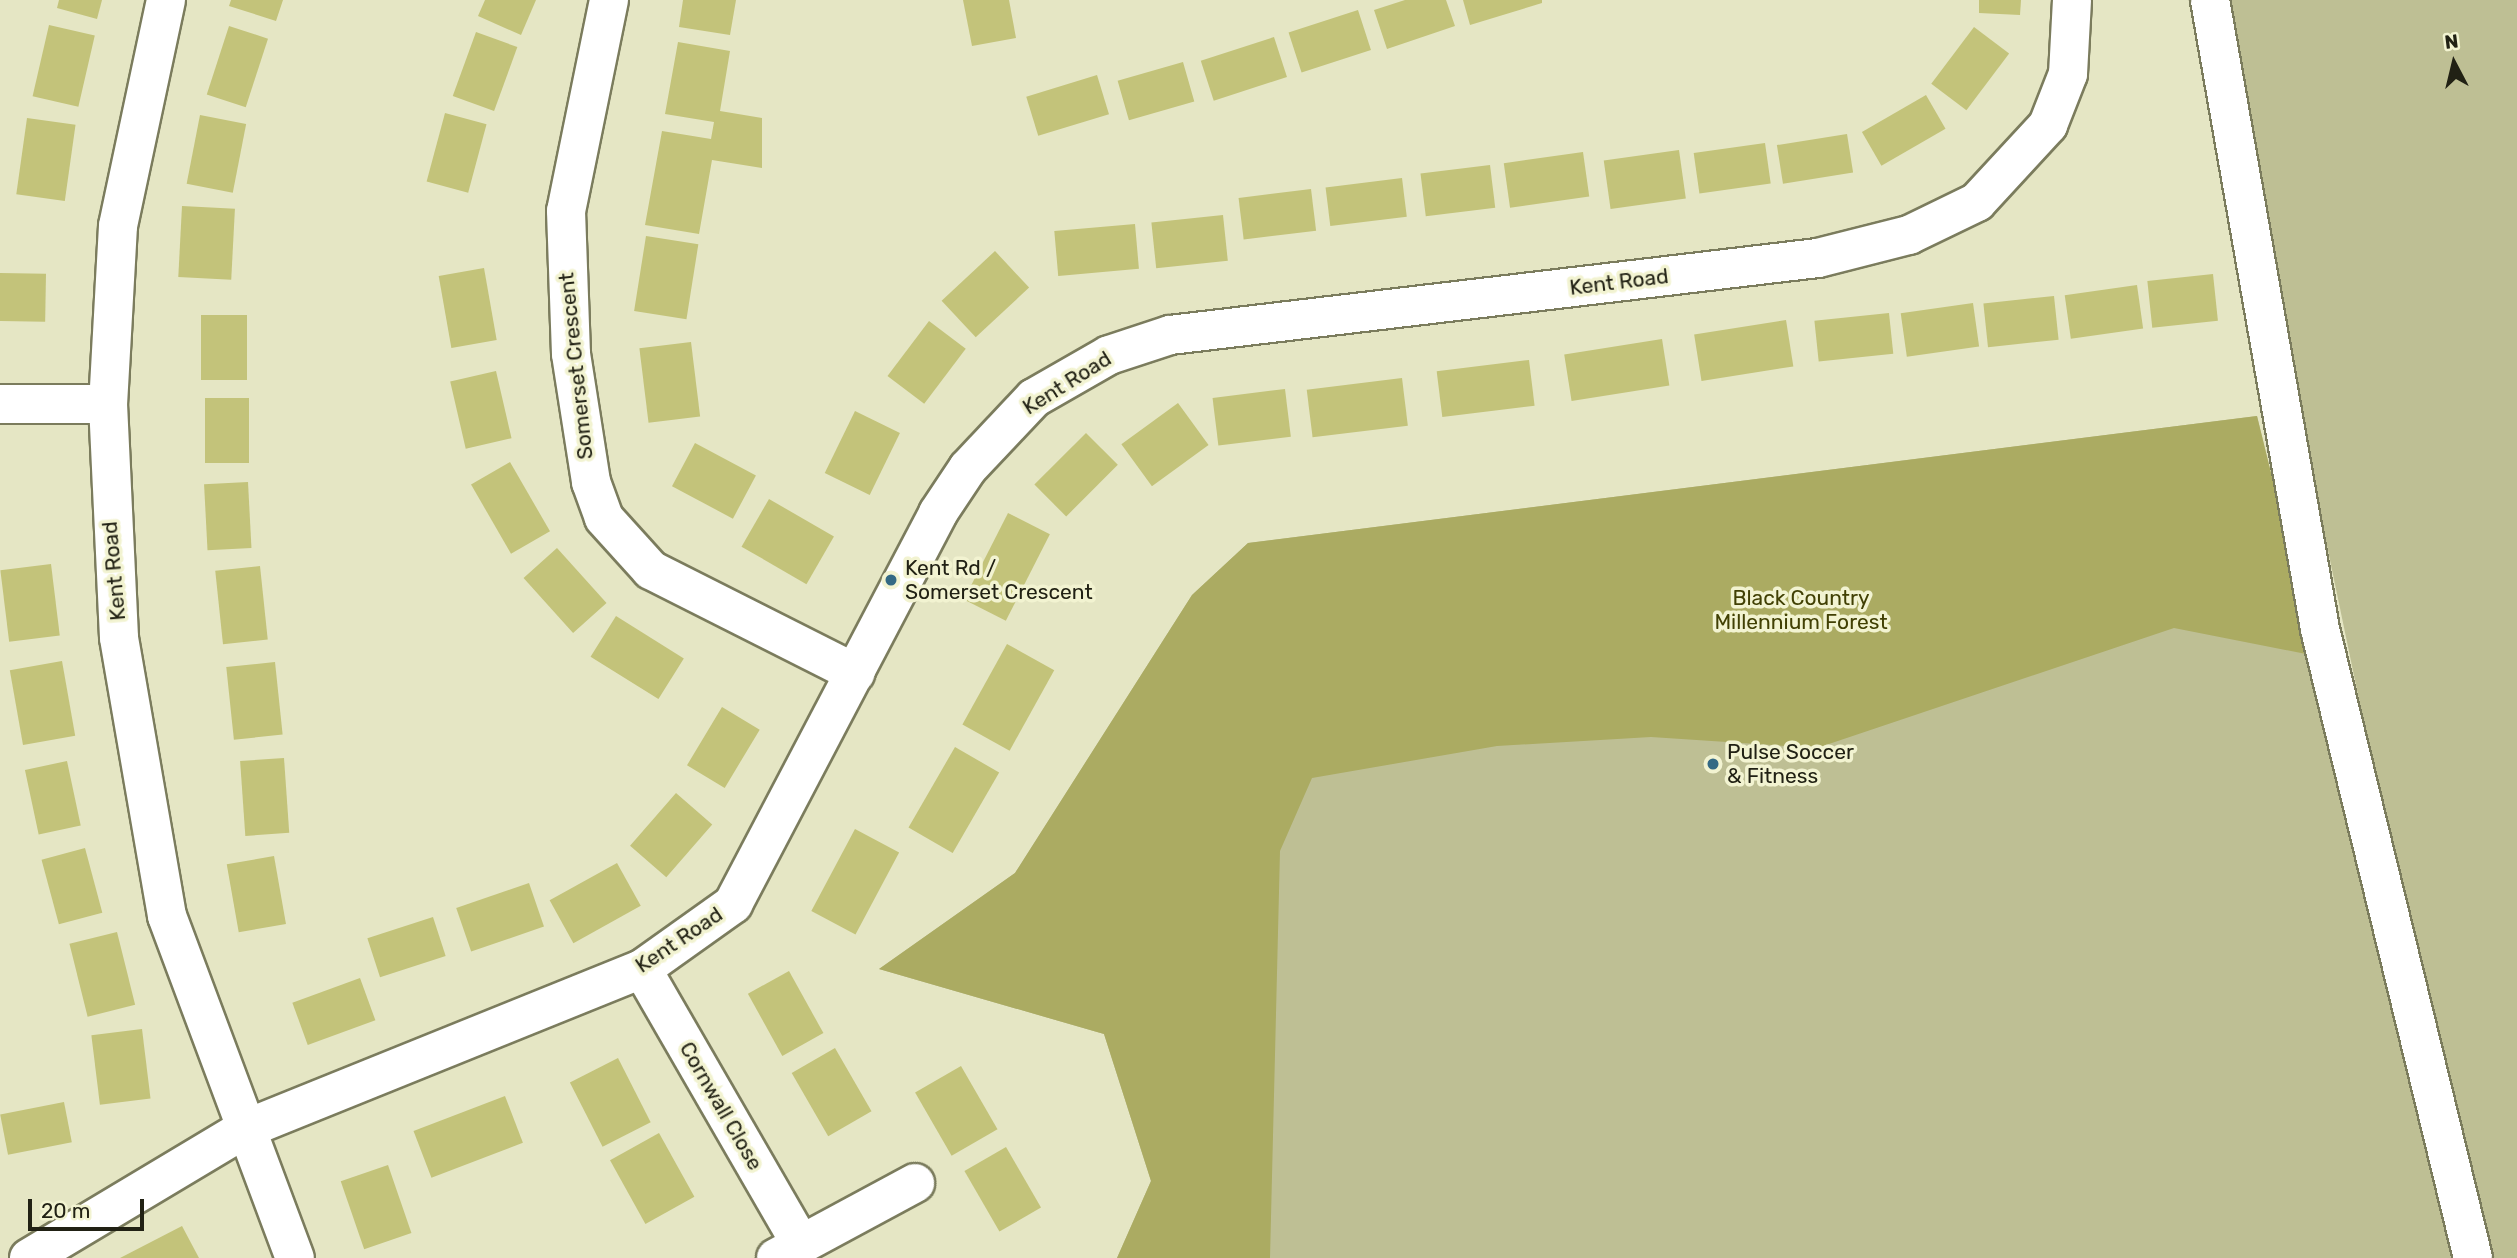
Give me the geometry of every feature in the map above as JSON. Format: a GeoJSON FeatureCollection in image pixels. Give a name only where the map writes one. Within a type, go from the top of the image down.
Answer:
{"type":"FeatureCollection","features":[{"type":"Feature","properties":{"kind":"street","name":"Kent Road"},"geometry":{"type":"LineString","coordinates":[[166,0],[118,226],[108,404],[119,638],[149,837],[167,916],[243,1130],[295,1258]]}},
{"type":"Feature","properties":{"kind":"street","name":"Somerset Crescent"},"geometry":{"type":"LineString","coordinates":[[609,0],[566,211],[571,354],[591,482],[604,517],[651,570],[855,673]]}},
{"type":"Feature","properties":{"kind":"street","name":"Kent Road"},"geometry":{"type":"LineString","coordinates":[[243,1130],[642,969],[733,904],[855,673],[968,468],[1034,398],[1075,373],[1170,335],[1818,258],[1909,235],[1977,202],[2048,125],[2068,74],[2072,0]]}},
{"type":"Feature","properties":{"kind":"street"},"geometry":{"type":"LineString","coordinates":[[2210,0],[2320,629],[2473,1258]]}},
{"type":"Feature","properties":{"kind":"street"},"geometry":{"type":"LineString","coordinates":[[0,404],[108,404]]}},
{"type":"Feature","properties":{"kind":"street","name":"Cornwall Close"},"geometry":{"type":"LineString","coordinates":[[642,969],[788,1251],[915,1183]]}},
{"type":"Feature","properties":{"kind":"street"},"geometry":{"type":"LineString","coordinates":[[29,1258],[243,1130]]}},
{"type":"Feature","properties":{"kind":"green space"},"geometry":{"type":"Polygon","coordinates":[[[2229,0],[2517,0],[2517,1258],[2484,1258],[2425,1017],[2294,387],[2229,0]]]}},
{"type":"Feature","properties":{"kind":"green space","name":"Pulse Soccer & Fitness"},"geometry":{"type":"Polygon","coordinates":[[[2257,416],[2464,1258],[1117,1258],[1151,1181],[1104,1034],[879,969],[1015,873],[1192,595],[1248,543],[2257,416]]]}},
{"type":"Feature","properties":{"kind":"green space","name":"Black Country Millennium Forest"},"geometry":{"type":"Polygon","coordinates":[[[2257,416],[2316,656],[2174,628],[1817,748],[1651,737],[1497,746],[1312,778],[1280,851],[1270,1258],[1117,1258],[1151,1181],[1104,1034],[879,969],[1015,873],[1192,595],[1248,543],[2257,416]]]}},
{"type":"Feature","properties":{"kind":"building"},"geometry":{"type":"Polygon","coordinates":[[[59,0],[102,0],[97,19],[57,8],[59,0]]]}},
{"type":"Feature","properties":{"kind":"building"},"geometry":{"type":"Polygon","coordinates":[[[231,0],[283,0],[276,21],[229,6],[231,0]]]}},
{"type":"Feature","properties":{"kind":"building"},"geometry":{"type":"Polygon","coordinates":[[[485,0],[536,0],[521,35],[478,16],[485,0]]]}},
{"type":"Feature","properties":{"kind":"building"},"geometry":{"type":"Polygon","coordinates":[[[683,0],[736,0],[730,35],[679,27],[683,0]]]}},
{"type":"Feature","properties":{"kind":"building"},"geometry":{"type":"Polygon","coordinates":[[[963,0],[1009,0],[1016,38],[972,46],[963,0]]]}},
{"type":"Feature","properties":{"kind":"building"},"geometry":{"type":"Polygon","coordinates":[[[1405,0],[1446,0],[1455,26],[1387,49],[1374,10],[1405,0]]]}},
{"type":"Feature","properties":{"kind":"building"},"geometry":{"type":"Polygon","coordinates":[[[1463,0],[1542,0],[1542,3],[1470,25],[1463,0]]]}},
{"type":"Feature","properties":{"kind":"building"},"geometry":{"type":"Polygon","coordinates":[[[1979,0],[2021,0],[2020,15],[1979,13],[1979,0]]]}},
{"type":"Feature","properties":{"kind":"building"},"geometry":{"type":"Polygon","coordinates":[[[1358,10],[1371,50],[1302,73],[1289,33],[1358,10]]]}},
{"type":"Feature","properties":{"kind":"building"},"geometry":{"type":"Polygon","coordinates":[[[49,25],[95,36],[78,107],[33,96],[49,25]]]}},
{"type":"Feature","properties":{"kind":"building"},"geometry":{"type":"Polygon","coordinates":[[[229,26],[268,39],[246,107],[207,94],[229,26]]]}},
{"type":"Feature","properties":{"kind":"building"},"geometry":{"type":"Polygon","coordinates":[[[1974,27],[2009,53],[1966,110],[1931,84],[1974,27]]]}},
{"type":"Feature","properties":{"kind":"building"},"geometry":{"type":"Polygon","coordinates":[[[476,32],[517,47],[494,111],[453,96],[476,32]]]}},
{"type":"Feature","properties":{"kind":"building"},"geometry":{"type":"Polygon","coordinates":[[[1274,37],[1287,77],[1214,101],[1201,61],[1274,37]]]}},
{"type":"Feature","properties":{"kind":"building"},"geometry":{"type":"Polygon","coordinates":[[[678,42],[730,51],[720,111],[762,118],[762,168],[712,160],[699,234],[645,225],[662,131],[711,139],[714,122],[665,114],[678,42]]]}},
{"type":"Feature","properties":{"kind":"building"},"geometry":{"type":"Polygon","coordinates":[[[1183,62],[1194,101],[1129,120],[1118,81],[1183,62]]]}},
{"type":"Feature","properties":{"kind":"building"},"geometry":{"type":"Polygon","coordinates":[[[1097,75],[1109,114],[1038,136],[1026,97],[1097,75]]]}},
{"type":"Feature","properties":{"kind":"building"},"geometry":{"type":"Polygon","coordinates":[[[1926,95],[1946,129],[1881,166],[1862,132],[1926,95]]]}},
{"type":"Feature","properties":{"kind":"building"},"geometry":{"type":"Polygon","coordinates":[[[445,113],[487,124],[468,193],[427,182],[445,113]]]}},
{"type":"Feature","properties":{"kind":"building"},"geometry":{"type":"Polygon","coordinates":[[[200,115],[246,124],[233,193],[187,184],[200,115]]]}},
{"type":"Feature","properties":{"kind":"building"},"geometry":{"type":"Polygon","coordinates":[[[27,118],[76,125],[65,201],[16,194],[27,118]]]}},
{"type":"Feature","properties":{"kind":"building"},"geometry":{"type":"Polygon","coordinates":[[[1847,134],[1853,173],[1783,184],[1777,145],[1847,134]]]}},
{"type":"Feature","properties":{"kind":"building"},"geometry":{"type":"Polygon","coordinates":[[[1765,143],[1771,184],[1699,194],[1694,153],[1765,143]]]}},
{"type":"Feature","properties":{"kind":"building"},"geometry":{"type":"Polygon","coordinates":[[[1679,150],[1686,199],[1611,209],[1604,161],[1679,150]]]}},
{"type":"Feature","properties":{"kind":"building"},"geometry":{"type":"Polygon","coordinates":[[[1583,152],[1589,197],[1510,208],[1504,163],[1583,152]]]}},
{"type":"Feature","properties":{"kind":"building"},"geometry":{"type":"Polygon","coordinates":[[[1490,165],[1495,208],[1426,216],[1421,174],[1490,165]]]}},
{"type":"Feature","properties":{"kind":"building"},"geometry":{"type":"Polygon","coordinates":[[[1402,178],[1407,217],[1330,226],[1326,187],[1402,178]]]}},
{"type":"Feature","properties":{"kind":"building"},"geometry":{"type":"Polygon","coordinates":[[[1311,189],[1316,231],[1244,240],[1239,198],[1311,189]]]}},
{"type":"Feature","properties":{"kind":"building"},"geometry":{"type":"Polygon","coordinates":[[[182,206],[235,209],[231,280],[178,277],[182,206]]]}},
{"type":"Feature","properties":{"kind":"building"},"geometry":{"type":"Polygon","coordinates":[[[1223,215],[1228,261],[1156,268],[1151,223],[1223,215]]]}},
{"type":"Feature","properties":{"kind":"building"},"geometry":{"type":"Polygon","coordinates":[[[1135,224],[1139,269],[1058,276],[1054,231],[1135,224]]]}},
{"type":"Feature","properties":{"kind":"building"},"geometry":{"type":"Polygon","coordinates":[[[646,236],[698,244],[686,319],[634,311],[646,236]]]}},
{"type":"Feature","properties":{"kind":"building"},"geometry":{"type":"Polygon","coordinates":[[[995,251],[1029,288],[976,337],[942,301],[995,251]]]}},
{"type":"Feature","properties":{"kind":"building"},"geometry":{"type":"Polygon","coordinates":[[[484,268],[497,340],[451,348],[439,276],[484,268]]]}},
{"type":"Feature","properties":{"kind":"building"},"geometry":{"type":"Polygon","coordinates":[[[0,273],[46,274],[45,322],[0,321],[0,273]]]}},
{"type":"Feature","properties":{"kind":"building"},"geometry":{"type":"Polygon","coordinates":[[[2213,274],[2218,321],[2152,328],[2147,281],[2213,274]]]}},
{"type":"Feature","properties":{"kind":"building"},"geometry":{"type":"Polygon","coordinates":[[[2137,285],[2143,329],[2071,339],[2065,295],[2137,285]]]}},
{"type":"Feature","properties":{"kind":"building"},"geometry":{"type":"Polygon","coordinates":[[[2054,296],[2059,340],[1988,347],[1983,303],[2054,296]]]}},
{"type":"Feature","properties":{"kind":"building"},"geometry":{"type":"Polygon","coordinates":[[[1973,303],[1979,347],[1907,357],[1901,313],[1973,303]]]}},
{"type":"Feature","properties":{"kind":"building"},"geometry":{"type":"Polygon","coordinates":[[[1889,313],[1893,354],[1819,362],[1814,321],[1889,313]]]}},
{"type":"Feature","properties":{"kind":"building"},"geometry":{"type":"Polygon","coordinates":[[[201,315],[247,315],[247,380],[201,380],[201,315]]]}},
{"type":"Feature","properties":{"kind":"building"},"geometry":{"type":"Polygon","coordinates":[[[1786,320],[1793,366],[1701,381],[1694,335],[1786,320]]]}},
{"type":"Feature","properties":{"kind":"building"},"geometry":{"type":"Polygon","coordinates":[[[929,321],[966,349],[924,404],[887,376],[929,321]]]}},
{"type":"Feature","properties":{"kind":"building"},"geometry":{"type":"Polygon","coordinates":[[[1662,339],[1669,385],[1572,401],[1564,354],[1662,339]]]}},
{"type":"Feature","properties":{"kind":"building"},"geometry":{"type":"Polygon","coordinates":[[[691,342],[700,416],[649,423],[639,348],[691,342]]]}},
{"type":"Feature","properties":{"kind":"building"},"geometry":{"type":"Polygon","coordinates":[[[1529,360],[1535,406],[1442,417],[1437,371],[1529,360]]]}},
{"type":"Feature","properties":{"kind":"building"},"geometry":{"type":"Polygon","coordinates":[[[496,371],[512,438],[466,449],[450,382],[496,371]]]}},
{"type":"Feature","properties":{"kind":"building"},"geometry":{"type":"Polygon","coordinates":[[[1402,378],[1408,426],[1313,437],[1307,390],[1402,378]]]}},
{"type":"Feature","properties":{"kind":"building"},"geometry":{"type":"Polygon","coordinates":[[[1285,389],[1291,437],[1218,446],[1213,398],[1285,389]]]}},
{"type":"Feature","properties":{"kind":"building"},"geometry":{"type":"Polygon","coordinates":[[[205,398],[249,398],[249,463],[205,463],[205,398]]]}},
{"type":"Feature","properties":{"kind":"building"},"geometry":{"type":"Polygon","coordinates":[[[1178,403],[1209,445],[1152,486],[1121,444],[1178,403]]]}},
{"type":"Feature","properties":{"kind":"building"},"geometry":{"type":"Polygon","coordinates":[[[855,411],[900,433],[870,495],[825,473],[855,411]]]}},
{"type":"Feature","properties":{"kind":"building"},"geometry":{"type":"Polygon","coordinates":[[[1086,433],[1118,465],[1066,516],[1034,485],[1086,433]]]}},
{"type":"Feature","properties":{"kind":"building"},"geometry":{"type":"Polygon","coordinates":[[[695,443],[756,475],[733,519],[672,486],[695,443]]]}},
{"type":"Feature","properties":{"kind":"building"},"geometry":{"type":"Polygon","coordinates":[[[510,462],[550,531],[511,554],[471,484],[510,462]]]}},
{"type":"Feature","properties":{"kind":"building"},"geometry":{"type":"Polygon","coordinates":[[[248,482],[251,548],[208,550],[204,484],[248,482]]]}},
{"type":"Feature","properties":{"kind":"building"},"geometry":{"type":"Polygon","coordinates":[[[769,499],[834,536],[806,584],[742,547],[769,499]]]}},
{"type":"Feature","properties":{"kind":"building"},"geometry":{"type":"Polygon","coordinates":[[[1008,513],[1050,534],[1006,621],[964,599],[1008,513]]]}},
{"type":"Feature","properties":{"kind":"building"},"geometry":{"type":"Polygon","coordinates":[[[557,548],[607,603],[573,633],[524,578],[557,548]]]}},
{"type":"Feature","properties":{"kind":"building"},"geometry":{"type":"Polygon","coordinates":[[[51,564],[60,635],[9,642],[0,570],[51,564]]]}},
{"type":"Feature","properties":{"kind":"building"},"geometry":{"type":"Polygon","coordinates":[[[260,566],[268,640],[223,644],[215,571],[260,566]]]}},
{"type":"Feature","properties":{"kind":"building"},"geometry":{"type":"Polygon","coordinates":[[[616,616],[684,658],[658,699],[591,657],[616,616]]]}},
{"type":"Feature","properties":{"kind":"building"},"geometry":{"type":"Polygon","coordinates":[[[1007,644],[1054,670],[1010,751],[962,724],[1007,644]]]}},
{"type":"Feature","properties":{"kind":"building"},"geometry":{"type":"Polygon","coordinates":[[[62,661],[75,736],[23,745],[10,670],[62,661]]]}},
{"type":"Feature","properties":{"kind":"building"},"geometry":{"type":"Polygon","coordinates":[[[275,662],[283,735],[234,740],[226,667],[275,662]]]}},
{"type":"Feature","properties":{"kind":"building"},"geometry":{"type":"Polygon","coordinates":[[[722,707],[760,730],[725,788],[687,765],[722,707]]]}},
{"type":"Feature","properties":{"kind":"building"},"geometry":{"type":"Polygon","coordinates":[[[955,747],[999,772],[953,853],[908,828],[955,747]]]}},
{"type":"Feature","properties":{"kind":"building"},"geometry":{"type":"Polygon","coordinates":[[[284,758],[289,833],[245,836],[240,761],[284,758]]]}},
{"type":"Feature","properties":{"kind":"building"},"geometry":{"type":"Polygon","coordinates":[[[67,761],[81,826],[39,834],[25,770],[67,761]]]}},
{"type":"Feature","properties":{"kind":"building"},"geometry":{"type":"Polygon","coordinates":[[[676,793],[712,824],[666,877],[630,846],[676,793]]]}},
{"type":"Feature","properties":{"kind":"building"},"geometry":{"type":"Polygon","coordinates":[[[855,829],[899,852],[855,935],[811,911],[855,829]]]}},
{"type":"Feature","properties":{"kind":"building"},"geometry":{"type":"Polygon","coordinates":[[[85,848],[102,913],[59,924],[42,860],[85,848]]]}},
{"type":"Feature","properties":{"kind":"building"},"geometry":{"type":"Polygon","coordinates":[[[274,856],[286,924],[239,932],[227,864],[274,856]]]}},
{"type":"Feature","properties":{"kind":"building"},"geometry":{"type":"Polygon","coordinates":[[[617,863],[641,906],[573,943],[550,900],[617,863]]]}},
{"type":"Feature","properties":{"kind":"building"},"geometry":{"type":"Polygon","coordinates":[[[529,883],[544,926],[471,952],[456,908],[529,883]]]}},
{"type":"Feature","properties":{"kind":"building"},"geometry":{"type":"Polygon","coordinates":[[[433,917],[446,956],[380,977],[367,938],[433,917]]]}},
{"type":"Feature","properties":{"kind":"building"},"geometry":{"type":"Polygon","coordinates":[[[117,932],[135,1005],[88,1017],[69,944],[117,932]]]}},
{"type":"Feature","properties":{"kind":"building"},"geometry":{"type":"Polygon","coordinates":[[[789,971],[823,1033],[782,1056],[748,994],[789,971]]]}},
{"type":"Feature","properties":{"kind":"building"},"geometry":{"type":"Polygon","coordinates":[[[360,978],[375,1020],[308,1045],[292,1003],[360,978]]]}},
{"type":"Feature","properties":{"kind":"building"},"geometry":{"type":"Polygon","coordinates":[[[142,1029],[151,1098],[100,1105],[91,1035],[142,1029]]]}},
{"type":"Feature","properties":{"kind":"building"},"geometry":{"type":"Polygon","coordinates":[[[835,1048],[871,1111],[828,1136],[792,1073],[835,1048]]]}},
{"type":"Feature","properties":{"kind":"building"},"geometry":{"type":"Polygon","coordinates":[[[618,1058],[651,1122],[603,1147],[570,1083],[618,1058]]]}},
{"type":"Feature","properties":{"kind":"building"},"geometry":{"type":"Polygon","coordinates":[[[961,1066],[998,1129],[952,1156],[915,1092],[961,1066]]]}},
{"type":"Feature","properties":{"kind":"building"},"geometry":{"type":"Polygon","coordinates":[[[505,1096],[523,1143],[431,1178],[414,1131],[505,1096]]]}},
{"type":"Feature","properties":{"kind":"building"},"geometry":{"type":"Polygon","coordinates":[[[64,1102],[72,1142],[8,1155],[0,1114],[64,1102]]]}},
{"type":"Feature","properties":{"kind":"building"},"geometry":{"type":"Polygon","coordinates":[[[659,1133],[694,1197],[645,1224],[610,1160],[659,1133]]]}},
{"type":"Feature","properties":{"kind":"building"},"geometry":{"type":"Polygon","coordinates":[[[1006,1147],[1041,1208],[999,1232],[964,1171],[1006,1147]]]}},
{"type":"Feature","properties":{"kind":"building"},"geometry":{"type":"Polygon","coordinates":[[[388,1165],[411,1233],[364,1249],[341,1181],[388,1165]]]}},
{"type":"Feature","properties":{"kind":"building"},"geometry":{"type":"Polygon","coordinates":[[[182,1226],[199,1258],[120,1258],[182,1226]]]}},
{"type":"Feature","properties":{"kind":"place","name":"Kent Rd / Somerset Crescent"},"geometry":{"type":"Point","coordinates":[891,580]}},
{"type":"Feature","properties":{"kind":"place","name":"Pulse Soccer & Fitness"},"geometry":{"type":"Point","coordinates":[1713,764]}}]}
